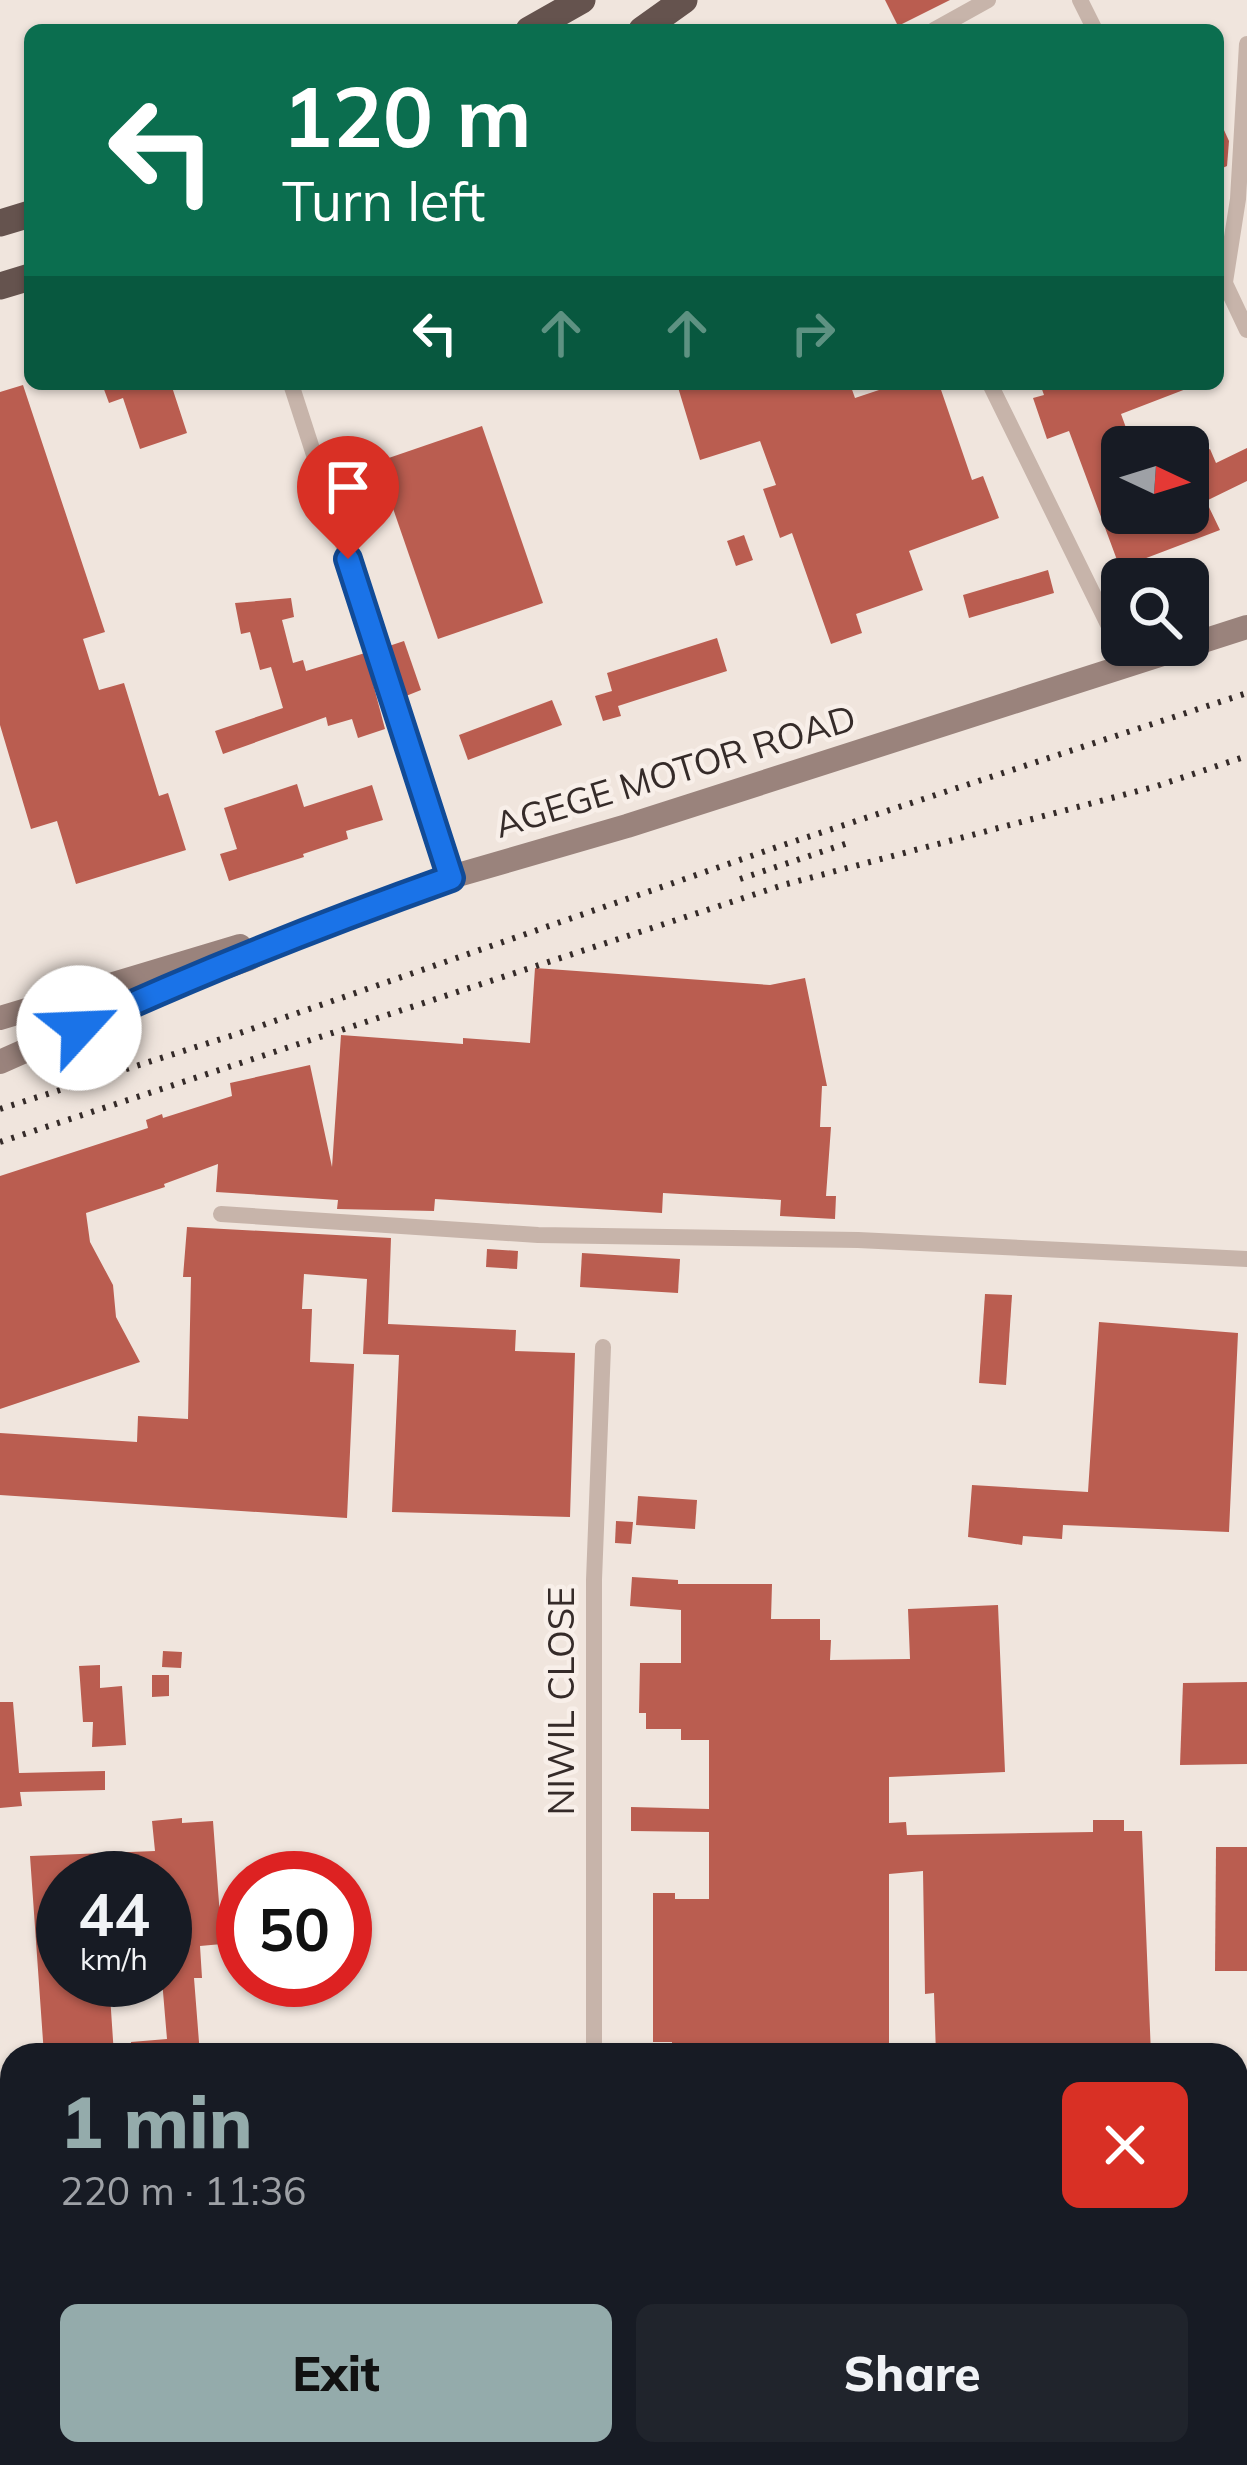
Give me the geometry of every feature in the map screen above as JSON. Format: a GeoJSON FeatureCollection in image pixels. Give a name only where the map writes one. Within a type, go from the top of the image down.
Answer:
{"type":"FeatureCollection","features":[{"type":"Feature","properties":{"kind":"highway"},"geometry":{"type":"LineString","coordinates":[[540,24],[582,0]]}},
{"type":"Feature","properties":{"kind":"highway"},"geometry":{"type":"LineString","coordinates":[[651,24],[685,0]]}},
{"type":"Feature","properties":{"kind":"main road","name":"AGEGE MOTOR ROAD"},"geometry":{"type":"LineString","coordinates":[[1209,639],[1247,627]]}},
{"type":"Feature","properties":{"kind":"main road","name":"AGEGE MOTOR ROAD"},"geometry":{"type":"LineString","coordinates":[[0,1062],[295,934],[451,878],[1125,666]]}},
{"type":"Feature","properties":{"kind":"main road"},"geometry":{"type":"LineString","coordinates":[[0,1018],[230,948],[295,934]]}},
{"type":"Feature","properties":{"kind":"street"},"geometry":{"type":"LineString","coordinates":[[945,24],[988,0]]}},
{"type":"Feature","properties":{"kind":"street"},"geometry":{"type":"LineString","coordinates":[[1224,264],[1245,148],[1247,44]]}},
{"type":"Feature","properties":{"kind":"street"},"geometry":{"type":"LineString","coordinates":[[1224,279],[1247,330]]}},
{"type":"Feature","properties":{"kind":"street"},"geometry":{"type":"LineString","coordinates":[[292,390],[451,878]]}},
{"type":"Feature","properties":{"kind":"street"},"geometry":{"type":"LineString","coordinates":[[993,390],[1101,610]]}},
{"type":"Feature","properties":{"kind":"street"},"geometry":{"type":"LineString","coordinates":[[221,1214],[538,1235],[858,1240],[1247,1259]]}},
{"type":"Feature","properties":{"kind":"street","name":"NIWIL CLOSE"},"geometry":{"type":"LineString","coordinates":[[594,2043],[594,1580],[603,1347]]}},
{"type":"Feature","properties":{"kind":"building"},"geometry":{"type":"Polygon","coordinates":[[[885,0],[950,0],[902,24],[897,24],[885,0]]]}},
{"type":"Feature","properties":{"kind":"building"},"geometry":{"type":"Polygon","coordinates":[[[1224,130],[1229,141],[1224,167],[1224,130]]]}},
{"type":"Feature","properties":{"kind":"building"},"geometry":{"type":"Polygon","coordinates":[[[23,385],[105,632],[83,639],[99,690],[124,683],[159,796],[168,793],[186,850],[76,884],[57,821],[31,829],[0,725],[0,392],[23,385]]]}},
{"type":"Feature","properties":{"kind":"building"},"geometry":{"type":"Polygon","coordinates":[[[104,390],[173,390],[187,433],[140,449],[123,398],[109,403],[104,390]]]}},
{"type":"Feature","properties":{"kind":"building"},"geometry":{"type":"Polygon","coordinates":[[[679,390],[852,390],[855,398],[879,390],[941,390],[972,480],[983,476],[999,518],[909,551],[923,590],[856,614],[862,633],[831,644],[792,533],[780,538],[763,489],[776,485],[760,441],[700,460],[679,390]]]}},
{"type":"Feature","properties":{"kind":"building"},"geometry":{"type":"Polygon","coordinates":[[[1042,390],[1183,390],[1121,414],[1125,426],[1101,426],[1101,517],[1069,431],[1047,439],[1033,398],[1044,395],[1042,390]]]}},
{"type":"Feature","properties":{"kind":"building"},"geometry":{"type":"Polygon","coordinates":[[[482,426],[543,603],[438,639],[377,462],[482,426]]]}},
{"type":"Feature","properties":{"kind":"building"},"geometry":{"type":"Polygon","coordinates":[[[1247,448],[1247,481],[1209,500],[1209,449],[1216,463],[1247,448]]]}},
{"type":"Feature","properties":{"kind":"building"},"geometry":{"type":"Polygon","coordinates":[[[1209,507],[1220,530],[1146,558],[1116,558],[1107,534],[1209,534],[1209,507]]]}},
{"type":"Feature","properties":{"kind":"building"},"geometry":{"type":"Polygon","coordinates":[[[744,535],[753,560],[736,566],[727,541],[744,535]]]}},
{"type":"Feature","properties":{"kind":"building"},"geometry":{"type":"Polygon","coordinates":[[[1048,570],[1054,593],[969,618],[963,595],[1048,570]]]}},
{"type":"Feature","properties":{"kind":"building"},"geometry":{"type":"Polygon","coordinates":[[[291,598],[294,617],[282,620],[293,663],[303,660],[306,671],[365,653],[385,729],[358,738],[352,719],[328,726],[326,717],[223,754],[215,731],[283,708],[271,667],[260,670],[250,632],[241,634],[235,603],[291,598]]]}},
{"type":"Feature","properties":{"kind":"building"},"geometry":{"type":"Polygon","coordinates":[[[717,638],[727,671],[618,706],[621,716],[603,721],[595,696],[612,691],[607,673],[717,638]]]}},
{"type":"Feature","properties":{"kind":"building"},"geometry":{"type":"Polygon","coordinates":[[[404,641],[421,690],[406,696],[389,646],[404,641]]]}},
{"type":"Feature","properties":{"kind":"building"},"geometry":{"type":"Polygon","coordinates":[[[552,700],[562,725],[468,760],[459,735],[552,700]]]}},
{"type":"Feature","properties":{"kind":"building"},"geometry":{"type":"Polygon","coordinates":[[[297,784],[304,807],[372,785],[383,820],[346,831],[348,839],[304,857],[229,881],[220,854],[237,849],[224,808],[297,784]]]}},
{"type":"Feature","properties":{"kind":"building"},"geometry":{"type":"Polygon","coordinates":[[[535,968],[770,985],[805,978],[827,1086],[822,1086],[820,1127],[831,1127],[826,1196],[836,1196],[835,1219],[780,1216],[781,1200],[663,1193],[662,1213],[435,1199],[434,1211],[337,1209],[338,1200],[216,1192],[218,1164],[86,1213],[90,1242],[113,1285],[116,1317],[140,1362],[0,1409],[0,1176],[148,1128],[146,1120],[162,1114],[163,1118],[232,1096],[230,1083],[310,1065],[332,1167],[341,1035],[463,1044],[463,1038],[530,1043],[535,968]]]}},
{"type":"Feature","properties":{"kind":"building"},"geometry":{"type":"Polygon","coordinates":[[[187,1227],[391,1238],[388,1324],[516,1330],[515,1351],[575,1353],[570,1517],[392,1512],[399,1355],[363,1354],[367,1279],[304,1274],[302,1309],[312,1309],[310,1362],[354,1364],[347,1518],[0,1495],[0,1433],[137,1442],[138,1416],[188,1419],[191,1277],[183,1277],[187,1227]]]}},
{"type":"Feature","properties":{"kind":"building"},"geometry":{"type":"Polygon","coordinates":[[[487,1249],[518,1251],[517,1269],[486,1267],[487,1249]]]}},
{"type":"Feature","properties":{"kind":"building"},"geometry":{"type":"Polygon","coordinates":[[[582,1253],[680,1259],[678,1293],[580,1287],[582,1253]]]}},
{"type":"Feature","properties":{"kind":"building"},"geometry":{"type":"Polygon","coordinates":[[[985,1294],[1012,1295],[1006,1385],[979,1383],[985,1294]]]}},
{"type":"Feature","properties":{"kind":"building"},"geometry":{"type":"Polygon","coordinates":[[[1099,1322],[1238,1333],[1229,1532],[1063,1525],[1062,1539],[1023,1536],[1022,1545],[968,1537],[972,1485],[1088,1492],[1099,1322]]]}},
{"type":"Feature","properties":{"kind":"building"},"geometry":{"type":"Polygon","coordinates":[[[638,1496],[697,1500],[695,1529],[636,1525],[638,1496]]]}},
{"type":"Feature","properties":{"kind":"building"},"geometry":{"type":"Polygon","coordinates":[[[616,1521],[633,1522],[631,1544],[615,1543],[616,1521]]]}},
{"type":"Feature","properties":{"kind":"building"},"geometry":{"type":"Polygon","coordinates":[[[632,1577],[678,1580],[678,1584],[772,1584],[771,1619],[820,1619],[820,1640],[831,1640],[830,1660],[910,1659],[908,1609],[998,1605],[1005,1772],[889,1777],[889,1823],[906,1822],[907,1835],[1093,1832],[1093,1820],[1124,1820],[1124,1831],[1142,1831],[1151,2043],[936,2043],[934,1993],[925,1994],[923,1871],[889,1874],[889,2043],[653,2042],[653,1893],[675,1893],[675,1899],[709,1899],[709,1832],[631,1831],[631,1807],[709,1809],[709,1740],[681,1740],[681,1729],[646,1729],[646,1713],[639,1713],[640,1663],[681,1663],[681,1610],[630,1606],[632,1577]]]}},
{"type":"Feature","properties":{"kind":"building"},"geometry":{"type":"Polygon","coordinates":[[[163,1651],[182,1652],[181,1668],[162,1667],[163,1651]]]}},
{"type":"Feature","properties":{"kind":"building"},"geometry":{"type":"Polygon","coordinates":[[[100,1665],[100,1688],[122,1686],[126,1745],[92,1747],[93,1722],[83,1722],[79,1666],[100,1665]]]}},
{"type":"Feature","properties":{"kind":"building"},"geometry":{"type":"Polygon","coordinates":[[[152,1675],[169,1675],[169,1696],[152,1697],[152,1675]]]}},
{"type":"Feature","properties":{"kind":"building"},"geometry":{"type":"Polygon","coordinates":[[[1247,1682],[1247,1764],[1180,1765],[1183,1683],[1247,1682]]]}},
{"type":"Feature","properties":{"kind":"building"},"geometry":{"type":"Polygon","coordinates":[[[0,1702],[13,1702],[19,1773],[105,1771],[105,1790],[20,1792],[22,1806],[0,1808],[0,1702]]]}},
{"type":"Feature","properties":{"kind":"building"},"geometry":{"type":"Polygon","coordinates":[[[152,1821],[213,1821],[216,1945],[200,1946],[202,1978],[194,1978],[199,2043],[131,2043],[167,2039],[164,2007],[192,2007],[192,1851],[155,1851],[152,1821]]]}},
{"type":"Feature","properties":{"kind":"building"},"geometry":{"type":"Polygon","coordinates":[[[1216,1847],[1247,1847],[1247,1971],[1215,1971],[1216,1847]]]}},
{"type":"Feature","properties":{"kind":"building"},"geometry":{"type":"Polygon","coordinates":[[[30,1856],[36,1856],[36,1941],[30,1856]]]}},
{"type":"Feature","properties":{"kind":"building"},"geometry":{"type":"Polygon","coordinates":[[[41,2007],[111,2007],[113,2043],[43,2043],[41,2007]]]}},
{"type":"Feature","properties":{"kind":"railway"},"geometry":{"type":"LineString","coordinates":[[0,1109],[237,1034],[780,846],[1247,693]]}},
{"type":"Feature","properties":{"kind":"railway"},"geometry":{"type":"LineString","coordinates":[[0,1142],[783,885],[1157,786],[1247,756]]}},
{"type":"Feature","properties":{"kind":"railway"},"geometry":{"type":"LineString","coordinates":[[740,879],[848,843]]}},
{"type":"Feature","properties":{"kind":"route"},"geometry":{"type":"LineString","coordinates":[[79,1028],[295,934],[451,878],[348,559]]}}]}
